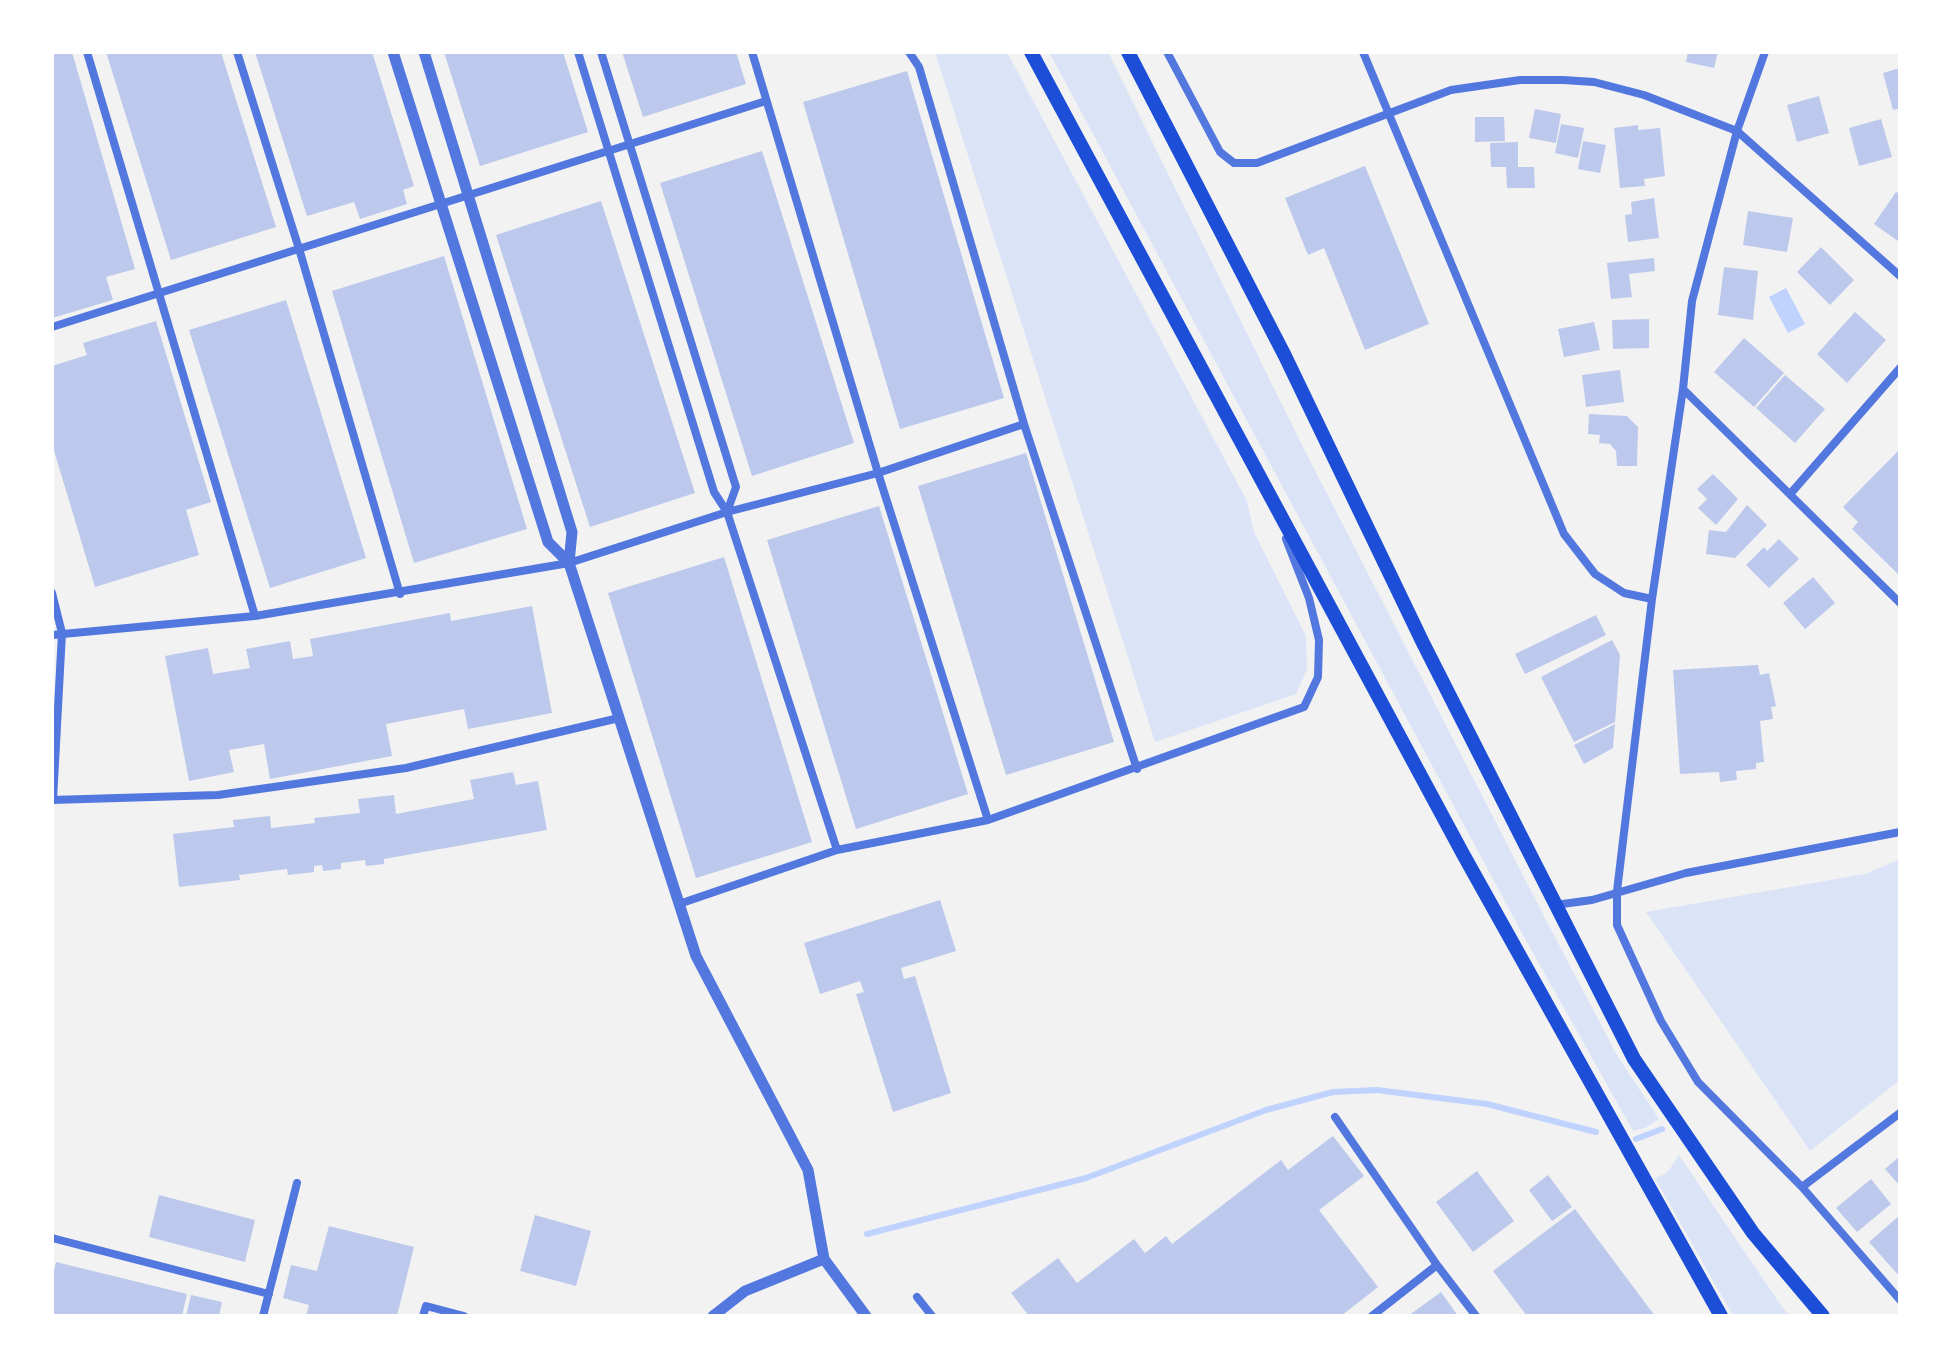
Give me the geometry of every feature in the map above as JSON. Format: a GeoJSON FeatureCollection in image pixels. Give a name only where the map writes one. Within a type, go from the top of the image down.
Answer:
{"type":"FeatureCollection","features":[{"type":"Feature","properties":{"kind":"highway"},"geometry":{"type":"LineString","coordinates":[[1031,52],[1276,512],[1644,1183],[1721,1316]]}},
{"type":"Feature","properties":{"kind":"highway"},"geometry":{"type":"LineString","coordinates":[[1128,52],[1285,356],[1423,643],[1634,1059],[1753,1233],[1823,1316]]}},
{"type":"Feature","properties":{"kind":"street"},"geometry":{"type":"LineString","coordinates":[[87,52],[255,616]]}},
{"type":"Feature","properties":{"kind":"street"},"geometry":{"type":"LineString","coordinates":[[237,52],[300,252],[400,594]]}},
{"type":"Feature","properties":{"kind":"street"},"geometry":{"type":"LineString","coordinates":[[393,52],[548,542],[569,563]]}},
{"type":"Feature","properties":{"kind":"street"},"geometry":{"type":"LineString","coordinates":[[424,52],[572,532],[569,563],[696,956],[808,1170],[824,1259],[866,1316]]}},
{"type":"Feature","properties":{"kind":"street"},"geometry":{"type":"LineString","coordinates":[[578,52],[714,492],[727,512],[837,850]]}},
{"type":"Feature","properties":{"kind":"street"},"geometry":{"type":"LineString","coordinates":[[601,52],[736,487],[727,512]]}},
{"type":"Feature","properties":{"kind":"street"},"geometry":{"type":"LineString","coordinates":[[752,52],[878,473],[988,820]]}},
{"type":"Feature","properties":{"kind":"street"},"geometry":{"type":"LineString","coordinates":[[909,52],[919,67],[1024,424],[1137,769]]}},
{"type":"Feature","properties":{"kind":"street"},"geometry":{"type":"LineString","coordinates":[[1167,52],[1220,152],[1234,163],[1257,163],[1451,90],[1520,80],[1563,80],[1594,82],[1644,95],[1737,131],[1900,276]]}},
{"type":"Feature","properties":{"kind":"street"},"geometry":{"type":"LineString","coordinates":[[1363,52],[1564,534],[1595,574],[1624,593],[1652,599]]}},
{"type":"Feature","properties":{"kind":"street"},"geometry":{"type":"LineString","coordinates":[[1765,52],[1737,131],[1692,301],[1683,389],[1652,599],[1617,891],[1617,925],[1661,1021],[1698,1082],[1802,1187],[1900,1300]]}},
{"type":"Feature","properties":{"kind":"street"},"geometry":{"type":"LineString","coordinates":[[52,327],[300,252],[469,194],[609,154],[766,101]]}},
{"type":"Feature","properties":{"kind":"street"},"geometry":{"type":"LineString","coordinates":[[1791,493],[1900,368]]}},
{"type":"Feature","properties":{"kind":"street"},"geometry":{"type":"LineString","coordinates":[[1683,389],[1900,603]]}},
{"type":"Feature","properties":{"kind":"street"},"geometry":{"type":"LineString","coordinates":[[52,635],[255,616],[400,594],[569,563],[727,512],[878,473],[1024,424]]}},
{"type":"Feature","properties":{"kind":"street"},"geometry":{"type":"LineString","coordinates":[[679,904],[837,850],[988,820],[1304,707],[1318,677],[1319,640],[1309,598],[1276,512]]}},
{"type":"Feature","properties":{"kind":"street"},"geometry":{"type":"LineString","coordinates":[[52,593],[62,633],[53,800],[218,795],[390,770],[619,718]]}},
{"type":"Feature","properties":{"kind":"street"},"geometry":{"type":"LineString","coordinates":[[1555,905],[1592,900],[1686,873],[1900,832]]}},
{"type":"Feature","properties":{"kind":"street"},"geometry":{"type":"LineString","coordinates":[[1802,1187],[1900,1113]]}},
{"type":"Feature","properties":{"kind":"street"},"geometry":{"type":"LineString","coordinates":[[1335,1117],[1476,1316]]}},
{"type":"Feature","properties":{"kind":"street"},"geometry":{"type":"LineString","coordinates":[[263,1316],[297,1183]]}},
{"type":"Feature","properties":{"kind":"street"},"geometry":{"type":"LineString","coordinates":[[52,1238],[269,1294]]}},
{"type":"Feature","properties":{"kind":"street"},"geometry":{"type":"LineString","coordinates":[[713,1316],[745,1291],[824,1259]]}},
{"type":"Feature","properties":{"kind":"street"},"geometry":{"type":"LineString","coordinates":[[1372,1316],[1437,1265]]}},
{"type":"Feature","properties":{"kind":"street"},"geometry":{"type":"LineString","coordinates":[[917,1297],[932,1316]]}},
{"type":"Feature","properties":{"kind":"street"},"geometry":{"type":"LineString","coordinates":[[423,1316],[426,1306],[464,1316]]}},
{"type":"Feature","properties":{"kind":"shaded area"},"geometry":{"type":"Polygon","coordinates":[[[935,52],[1007,52],[1247,501],[1254,532],[1306,636],[1307,669],[1296,694],[1155,742],[935,52]]]}},
{"type":"Feature","properties":{"kind":"shaded area"},"geometry":{"type":"Polygon","coordinates":[[[1049,52],[1108,52],[1303,447],[1547,922],[1618,1057],[1659,1119],[1645,1128],[1633,1131],[1523,935],[1049,52]]]}},
{"type":"Feature","properties":{"kind":"shaded area"},"geometry":{"type":"Polygon","coordinates":[[[1900,859],[1900,1080],[1810,1151],[1646,912],[1865,874],[1900,859]]]}},
{"type":"Feature","properties":{"kind":"shaded area"},"geometry":{"type":"Polygon","coordinates":[[[1679,1155],[1790,1316],[1733,1316],[1655,1178],[1667,1173],[1679,1155]]]}},
{"type":"Feature","properties":{"kind":"water"},"geometry":{"type":"Polygon","coordinates":[[[1786,288],[1805,324],[1788,333],[1769,297],[1786,288]]]}},
{"type":"Feature","properties":{"kind":"building"},"geometry":{"type":"Polygon","coordinates":[[[52,52],[72,52],[135,269],[106,277],[113,300],[52,318],[52,52]]]}},
{"type":"Feature","properties":{"kind":"building"},"geometry":{"type":"Polygon","coordinates":[[[106,52],[221,52],[276,227],[171,260],[106,52]]]}},
{"type":"Feature","properties":{"kind":"building"},"geometry":{"type":"Polygon","coordinates":[[[255,52],[372,52],[414,186],[403,190],[407,204],[360,219],[354,202],[307,216],[255,52]]]}},
{"type":"Feature","properties":{"kind":"building"},"geometry":{"type":"Polygon","coordinates":[[[444,52],[563,52],[588,132],[480,166],[444,52]]]}},
{"type":"Feature","properties":{"kind":"building"},"geometry":{"type":"Polygon","coordinates":[[[622,52],[736,52],[746,84],[643,117],[622,52]]]}},
{"type":"Feature","properties":{"kind":"building"},"geometry":{"type":"Polygon","coordinates":[[[1688,52],[1718,52],[1714,68],[1686,62],[1688,52]]]}},
{"type":"Feature","properties":{"kind":"building"},"geometry":{"type":"Polygon","coordinates":[[[1900,68],[1900,108],[1893,110],[1883,73],[1900,68]]]}},
{"type":"Feature","properties":{"kind":"building"},"geometry":{"type":"Polygon","coordinates":[[[907,71],[1004,398],[900,429],[803,102],[907,71]]]}},
{"type":"Feature","properties":{"kind":"building"},"geometry":{"type":"Polygon","coordinates":[[[1819,96],[1829,133],[1797,142],[1787,105],[1819,96]]]}},
{"type":"Feature","properties":{"kind":"building"},"geometry":{"type":"Polygon","coordinates":[[[1535,109],[1561,114],[1556,143],[1529,138],[1535,109]]]}},
{"type":"Feature","properties":{"kind":"building"},"geometry":{"type":"Polygon","coordinates":[[[1475,117],[1504,117],[1505,141],[1475,142],[1475,117]]]}},
{"type":"Feature","properties":{"kind":"building"},"geometry":{"type":"Polygon","coordinates":[[[1881,119],[1892,157],[1859,166],[1849,128],[1881,119]]]}},
{"type":"Feature","properties":{"kind":"building"},"geometry":{"type":"Polygon","coordinates":[[[1561,124],[1584,128],[1578,158],[1555,153],[1561,124]]]}},
{"type":"Feature","properties":{"kind":"building"},"geometry":{"type":"Polygon","coordinates":[[[1638,125],[1638,130],[1660,128],[1665,176],[1644,179],[1645,186],[1620,188],[1614,128],[1638,125]]]}},
{"type":"Feature","properties":{"kind":"building"},"geometry":{"type":"Polygon","coordinates":[[[1583,141],[1606,145],[1600,173],[1578,169],[1583,141]]]}},
{"type":"Feature","properties":{"kind":"building"},"geometry":{"type":"Polygon","coordinates":[[[1518,142],[1518,167],[1534,167],[1535,188],[1507,188],[1506,167],[1491,167],[1490,143],[1518,142]]]}},
{"type":"Feature","properties":{"kind":"building"},"geometry":{"type":"Polygon","coordinates":[[[762,151],[854,443],[752,476],[660,183],[762,151]]]}},
{"type":"Feature","properties":{"kind":"building"},"geometry":{"type":"Polygon","coordinates":[[[1365,166],[1429,324],[1365,350],[1324,248],[1308,255],[1285,198],[1365,166]]]}},
{"type":"Feature","properties":{"kind":"building"},"geometry":{"type":"Polygon","coordinates":[[[1896,192],[1900,194],[1898,241],[1874,224],[1896,192]]]}},
{"type":"Feature","properties":{"kind":"building"},"geometry":{"type":"Polygon","coordinates":[[[1654,198],[1659,238],[1628,242],[1625,215],[1632,214],[1631,202],[1654,198]]]}},
{"type":"Feature","properties":{"kind":"building"},"geometry":{"type":"Polygon","coordinates":[[[601,201],[695,493],[590,527],[496,235],[601,201]]]}},
{"type":"Feature","properties":{"kind":"building"},"geometry":{"type":"Polygon","coordinates":[[[1748,211],[1793,218],[1787,252],[1743,245],[1748,211]]]}},
{"type":"Feature","properties":{"kind":"building"},"geometry":{"type":"Polygon","coordinates":[[[1821,247],[1854,280],[1830,305],[1797,272],[1821,247]]]}},
{"type":"Feature","properties":{"kind":"building"},"geometry":{"type":"Polygon","coordinates":[[[444,256],[527,529],[414,563],[332,291],[444,256]]]}},
{"type":"Feature","properties":{"kind":"building"},"geometry":{"type":"Polygon","coordinates":[[[1654,258],[1655,271],[1629,274],[1632,297],[1611,299],[1607,263],[1654,258]]]}},
{"type":"Feature","properties":{"kind":"building"},"geometry":{"type":"Polygon","coordinates":[[[1724,267],[1758,271],[1753,320],[1718,315],[1724,267]]]}},
{"type":"Feature","properties":{"kind":"building"},"geometry":{"type":"Polygon","coordinates":[[[286,300],[366,558],[270,588],[189,330],[286,300]]]}},
{"type":"Feature","properties":{"kind":"building"},"geometry":{"type":"Polygon","coordinates":[[[1855,312],[1886,340],[1847,383],[1817,354],[1855,312]]]}},
{"type":"Feature","properties":{"kind":"building"},"geometry":{"type":"Polygon","coordinates":[[[1649,319],[1649,348],[1613,349],[1612,320],[1649,319]]]}},
{"type":"Feature","properties":{"kind":"building"},"geometry":{"type":"Polygon","coordinates":[[[156,321],[211,502],[186,510],[199,555],[95,587],[52,444],[52,366],[87,355],[83,343],[156,321]]]}},
{"type":"Feature","properties":{"kind":"building"},"geometry":{"type":"Polygon","coordinates":[[[1594,322],[1600,350],[1564,357],[1558,329],[1594,322]]]}},
{"type":"Feature","properties":{"kind":"building"},"geometry":{"type":"Polygon","coordinates":[[[1744,338],[1784,373],[1754,407],[1714,372],[1744,338]]]}},
{"type":"Feature","properties":{"kind":"building"},"geometry":{"type":"Polygon","coordinates":[[[1620,370],[1624,402],[1586,407],[1582,375],[1620,370]]]}},
{"type":"Feature","properties":{"kind":"building"},"geometry":{"type":"Polygon","coordinates":[[[1785,375],[1825,409],[1795,443],[1756,408],[1785,375]]]}},
{"type":"Feature","properties":{"kind":"building"},"geometry":{"type":"Polygon","coordinates":[[[1589,414],[1627,416],[1638,427],[1637,466],[1617,466],[1616,451],[1610,444],[1599,443],[1600,435],[1588,434],[1589,414]]]}},
{"type":"Feature","properties":{"kind":"building"},"geometry":{"type":"Polygon","coordinates":[[[1900,449],[1900,576],[1852,529],[1858,522],[1843,507],[1900,449]]]}},
{"type":"Feature","properties":{"kind":"building"},"geometry":{"type":"Polygon","coordinates":[[[1026,453],[1114,742],[1006,775],[918,486],[1026,453]]]}},
{"type":"Feature","properties":{"kind":"building"},"geometry":{"type":"Polygon","coordinates":[[[1713,474],[1738,499],[1716,525],[1698,508],[1707,499],[1697,489],[1713,474]]]}},
{"type":"Feature","properties":{"kind":"building"},"geometry":{"type":"Polygon","coordinates":[[[1747,505],[1767,525],[1735,558],[1706,554],[1709,530],[1726,532],[1747,505]]]}},
{"type":"Feature","properties":{"kind":"building"},"geometry":{"type":"Polygon","coordinates":[[[879,506],[968,794],[856,829],[767,540],[879,506]]]}},
{"type":"Feature","properties":{"kind":"building"},"geometry":{"type":"Polygon","coordinates":[[[1779,539],[1799,559],[1769,588],[1746,565],[1764,547],[1767,551],[1779,539]]]}},
{"type":"Feature","properties":{"kind":"building"},"geometry":{"type":"Polygon","coordinates":[[[724,557],[812,842],[696,878],[608,593],[724,557]]]}},
{"type":"Feature","properties":{"kind":"building"},"geometry":{"type":"Polygon","coordinates":[[[1813,577],[1835,603],[1805,629],[1783,603],[1813,577]]]}},
{"type":"Feature","properties":{"kind":"building"},"geometry":{"type":"Polygon","coordinates":[[[532,606],[552,713],[468,729],[464,709],[386,724],[392,756],[270,779],[264,744],[229,750],[234,772],[189,781],[165,656],[208,648],[213,674],[250,668],[246,649],[290,641],[293,659],[313,656],[310,639],[450,613],[451,621],[532,606]]]}},
{"type":"Feature","properties":{"kind":"building"},"geometry":{"type":"Polygon","coordinates":[[[1596,615],[1606,635],[1525,674],[1515,654],[1596,615]]]}},
{"type":"Feature","properties":{"kind":"building"},"geometry":{"type":"Polygon","coordinates":[[[1612,640],[1620,655],[1615,722],[1574,742],[1541,677],[1612,640]]]}},
{"type":"Feature","properties":{"kind":"building"},"geometry":{"type":"Polygon","coordinates":[[[1758,665],[1760,675],[1769,673],[1776,706],[1771,707],[1773,719],[1760,721],[1764,762],[1756,763],[1756,769],[1736,771],[1737,780],[1720,782],[1719,772],[1680,774],[1673,670],[1758,665]]]}},
{"type":"Feature","properties":{"kind":"building"},"geometry":{"type":"Polygon","coordinates":[[[1615,724],[1613,748],[1584,764],[1574,745],[1615,724]]]}},
{"type":"Feature","properties":{"kind":"building"},"geometry":{"type":"Polygon","coordinates":[[[513,772],[516,785],[538,781],[547,830],[384,859],[384,864],[366,866],[365,860],[341,863],[341,869],[323,871],[322,865],[314,866],[314,872],[288,875],[287,869],[239,875],[240,880],[179,887],[173,834],[234,827],[233,820],[270,816],[271,828],[315,823],[314,818],[360,813],[358,799],[394,795],[396,814],[474,799],[470,780],[513,772]]]}},
{"type":"Feature","properties":{"kind":"building"},"geometry":{"type":"Polygon","coordinates":[[[940,900],[956,951],[901,968],[904,979],[915,976],[951,1093],[893,1112],[856,994],[864,992],[860,981],[820,994],[804,943],[940,900]]]}},
{"type":"Feature","properties":{"kind":"building"},"geometry":{"type":"Polygon","coordinates":[[[1333,1136],[1364,1176],[1319,1210],[1378,1287],[1341,1316],[1029,1316],[1011,1293],[1058,1258],[1077,1283],[1134,1239],[1145,1253],[1166,1236],[1172,1244],[1281,1160],[1288,1170],[1333,1136]]]}},
{"type":"Feature","properties":{"kind":"building"},"geometry":{"type":"Polygon","coordinates":[[[1900,1156],[1900,1186],[1885,1169],[1900,1156]]]}},
{"type":"Feature","properties":{"kind":"building"},"geometry":{"type":"Polygon","coordinates":[[[1477,1171],[1514,1221],[1473,1252],[1436,1202],[1477,1171]]]}},
{"type":"Feature","properties":{"kind":"building"},"geometry":{"type":"Polygon","coordinates":[[[1548,1175],[1572,1207],[1552,1221],[1529,1190],[1548,1175]]]}},
{"type":"Feature","properties":{"kind":"building"},"geometry":{"type":"Polygon","coordinates":[[[1871,1179],[1891,1204],[1857,1232],[1836,1208],[1871,1179]]]}},
{"type":"Feature","properties":{"kind":"building"},"geometry":{"type":"Polygon","coordinates":[[[159,1195],[255,1220],[245,1262],[149,1237],[159,1195]]]}},
{"type":"Feature","properties":{"kind":"building"},"geometry":{"type":"Polygon","coordinates":[[[1575,1209],[1655,1316],[1527,1316],[1493,1271],[1575,1209]]]}},
{"type":"Feature","properties":{"kind":"building"},"geometry":{"type":"Polygon","coordinates":[[[535,1215],[591,1231],[576,1286],[520,1271],[535,1215]]]}},
{"type":"Feature","properties":{"kind":"building"},"geometry":{"type":"Polygon","coordinates":[[[1900,1215],[1900,1277],[1869,1242],[1900,1215]]]}},
{"type":"Feature","properties":{"kind":"building"},"geometry":{"type":"Polygon","coordinates":[[[329,1226],[414,1247],[397,1316],[306,1316],[309,1305],[283,1298],[291,1265],[317,1271],[329,1226]]]}},
{"type":"Feature","properties":{"kind":"building"},"geometry":{"type":"Polygon","coordinates":[[[56,1262],[187,1294],[182,1316],[52,1316],[52,1279],[56,1262]]]}},
{"type":"Feature","properties":{"kind":"building"},"geometry":{"type":"Polygon","coordinates":[[[1441,1292],[1458,1316],[1408,1316],[1441,1292]]]}},
{"type":"Feature","properties":{"kind":"building"},"geometry":{"type":"Polygon","coordinates":[[[191,1295],[222,1302],[219,1316],[186,1316],[191,1295]]]}},
{"type":"Feature","properties":{"kind":"waterway"},"geometry":{"type":"LineString","coordinates":[[867,1234],[1086,1178],[1266,1110],[1333,1092],[1377,1090],[1487,1104],[1596,1132]]}},
{"type":"Feature","properties":{"kind":"waterway"},"geometry":{"type":"LineString","coordinates":[[1636,1139],[1662,1129]]}}]}
